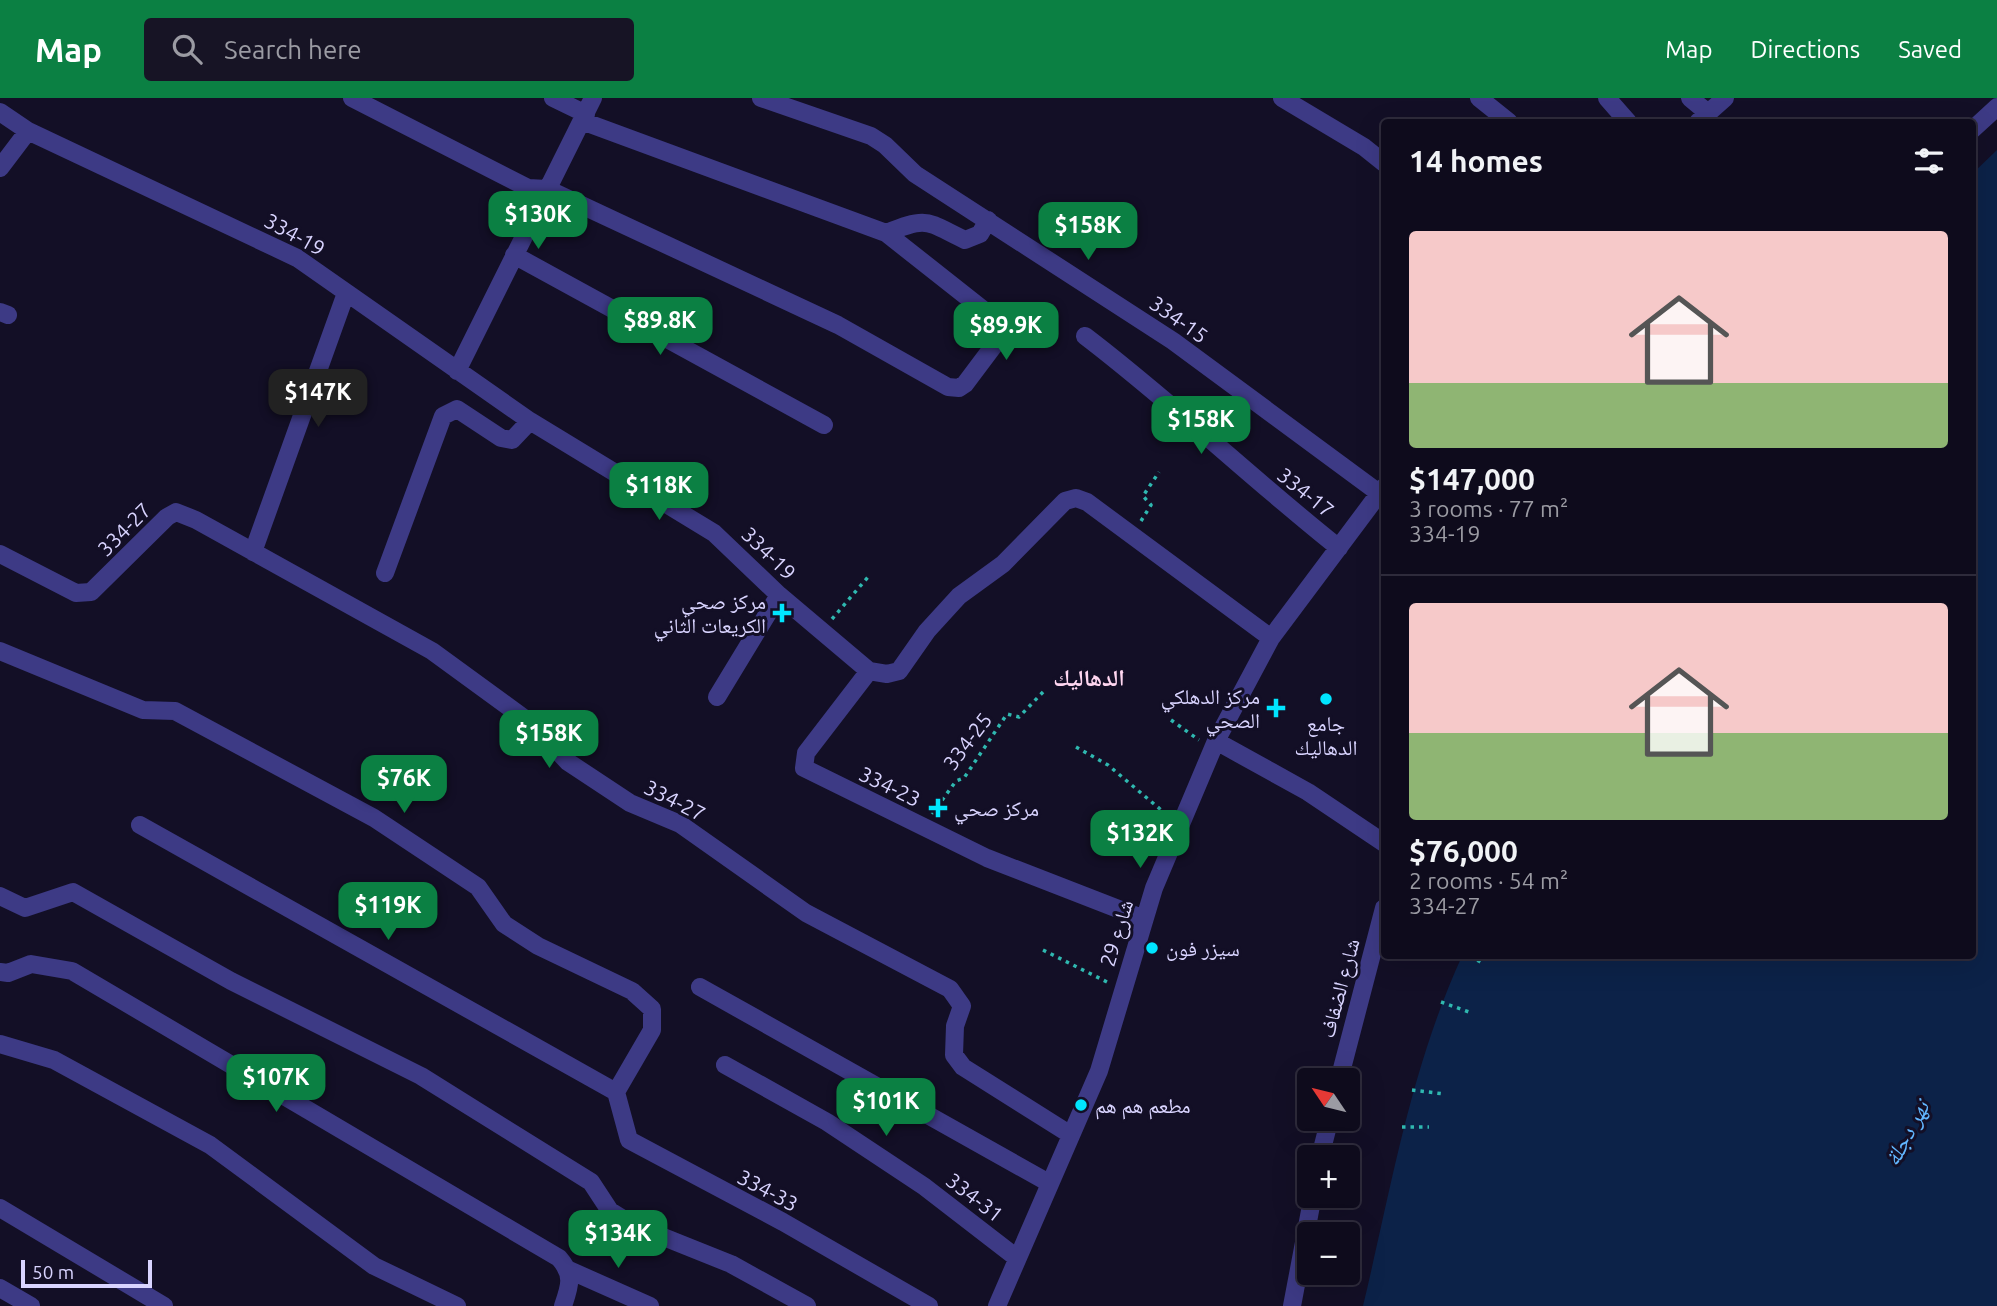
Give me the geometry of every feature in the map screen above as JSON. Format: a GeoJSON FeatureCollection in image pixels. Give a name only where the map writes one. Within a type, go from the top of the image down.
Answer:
{"type":"FeatureCollection","features":[{"type":"Feature","properties":{"kind":"street"},"geometry":{"type":"LineString","coordinates":[[352,98],[528,188],[547,189],[838,325],[948,387],[959,388],[998,341],[1000,326],[995,319],[886,233],[553,98]]}},
{"type":"Feature","properties":{"kind":"street","name":"334-15"},"geometry":{"type":"LineString","coordinates":[[761,98],[871,136],[885,145],[915,174],[1173,341],[1381,489]]}},
{"type":"Feature","properties":{"kind":"street"},"geometry":{"type":"LineString","coordinates":[[1282,98],[1364,147],[1381,161]]}},
{"type":"Feature","properties":{"kind":"street"},"geometry":{"type":"LineString","coordinates":[[1479,98],[1505,119]]}},
{"type":"Feature","properties":{"kind":"street"},"geometry":{"type":"LineString","coordinates":[[1607,98],[1625,119]]}},
{"type":"Feature","properties":{"kind":"street"},"geometry":{"type":"LineString","coordinates":[[1690,98],[1703,118],[1725,98]]}},
{"type":"Feature","properties":{"kind":"street"},"geometry":{"type":"LineString","coordinates":[[1976,126],[1997,107]]}},
{"type":"Feature","properties":{"kind":"street","name":"334-19"},"geometry":{"type":"LineString","coordinates":[[0,111],[28,131],[297,258],[530,421],[714,533],[779,595],[869,671]]}},
{"type":"Feature","properties":{"kind":"street"},"geometry":{"type":"LineString","coordinates":[[457,371],[587,111]]}},
{"type":"Feature","properties":{"kind":"street"},"geometry":{"type":"LineString","coordinates":[[0,168],[28,131]]}},
{"type":"Feature","properties":{"kind":"street"},"geometry":{"type":"LineString","coordinates":[[886,233],[915,222],[931,222],[965,240],[980,233],[988,220]]}},
{"type":"Feature","properties":{"kind":"street"},"geometry":{"type":"LineString","coordinates":[[514,256],[824,425]]}},
{"type":"Feature","properties":{"kind":"street"},"geometry":{"type":"LineString","coordinates":[[253,552],[346,293]]}},
{"type":"Feature","properties":{"kind":"street","name":"334-17"},"geometry":{"type":"LineString","coordinates":[[1085,337],[1141,379],[1261,486],[1339,548]]}},
{"type":"Feature","properties":{"kind":"street"},"geometry":{"type":"LineString","coordinates":[[384,573],[443,415],[457,410],[501,438],[512,440],[530,421]]}},
{"type":"Feature","properties":{"kind":"street","name":"شارع 29"},"geometry":{"type":"LineString","coordinates":[[997,1306],[1099,1070],[1144,919],[1214,745],[1271,638],[1381,491]]}},
{"type":"Feature","properties":{"kind":"street"},"geometry":{"type":"LineString","coordinates":[[869,671],[887,674],[899,671],[959,596],[1003,564],[1065,501],[1076,498],[1087,502],[1132,534],[1271,638]]}},
{"type":"Feature","properties":{"kind":"street","name":"334-27"},"geometry":{"type":"LineString","coordinates":[[0,554],[76,593],[91,592],[167,517],[176,512],[253,552],[432,651],[532,724],[568,762],[630,803],[680,824],[806,913],[950,989],[962,1006],[955,1027],[954,1055],[958,1061],[1070,1135]]}},
{"type":"Feature","properties":{"kind":"street"},"geometry":{"type":"LineString","coordinates":[[718,697],[779,595]]}},
{"type":"Feature","properties":{"kind":"street"},"geometry":{"type":"LineString","coordinates":[[0,651],[143,710],[175,711],[374,818],[478,887],[504,924],[538,946],[632,991],[652,1009],[652,1030],[617,1092],[140,825]]}},
{"type":"Feature","properties":{"kind":"street","name":"334-23"},"geometry":{"type":"LineString","coordinates":[[869,671],[806,753],[804,768],[987,858],[1144,919]]}},
{"type":"Feature","properties":{"kind":"street"},"geometry":{"type":"LineString","coordinates":[[1214,745],[1308,792],[1381,841]]}},
{"type":"Feature","properties":{"kind":"street"},"geometry":{"type":"LineString","coordinates":[[0,895],[25,908],[73,892],[232,981],[421,1076],[592,1182],[610,1211],[631,1224],[731,1264],[807,1306]]}},
{"type":"Feature","properties":{"kind":"street","name":"شارع الضفاف"},"geometry":{"type":"LineString","coordinates":[[1342,1068],[1381,919]]}},
{"type":"Feature","properties":{"kind":"street"},"geometry":{"type":"LineString","coordinates":[[0,972],[8,973],[32,964],[72,971],[559,1258],[569,1270],[650,1306]]}},
{"type":"Feature","properties":{"kind":"street"},"geometry":{"type":"LineString","coordinates":[[700,987],[1049,1183]]}},
{"type":"Feature","properties":{"kind":"street"},"geometry":{"type":"LineString","coordinates":[[0,1044],[54,1060],[210,1145],[374,1266],[457,1306]]}},
{"type":"Feature","properties":{"kind":"street","name":"334-31"},"geometry":{"type":"LineString","coordinates":[[725,1065],[827,1122],[925,1187],[1017,1258]]}},
{"type":"Feature","properties":{"kind":"street","name":"334-33"},"geometry":{"type":"LineString","coordinates":[[617,1092],[629,1140],[783,1222],[929,1306]]}},
{"type":"Feature","properties":{"kind":"street"},"geometry":{"type":"LineString","coordinates":[[0,1208],[164,1306]]}},
{"type":"Feature","properties":{"kind":"street"},"geometry":{"type":"LineString","coordinates":[[1292,1306],[1311,1208]]}},
{"type":"Feature","properties":{"kind":"street"},"geometry":{"type":"LineString","coordinates":[[563,1306],[571,1284],[569,1270]]}},
{"type":"Feature","properties":{"kind":"street"},"geometry":{"type":"LineString","coordinates":[[0,1287],[31,1306]]}},
{"type":"Feature","properties":{"kind":"path"},"geometry":{"type":"LineString","coordinates":[[1132,534],[1151,505],[1143,496],[1158,471]]}},
{"type":"Feature","properties":{"kind":"path"},"geometry":{"type":"LineString","coordinates":[[822,631],[868,578]]}},
{"type":"Feature","properties":{"kind":"path","name":"334-25"},"geometry":{"type":"LineString","coordinates":[[923,827],[956,781],[964,778],[1007,714],[1018,717],[1044,691]]}},
{"type":"Feature","properties":{"kind":"path"},"geometry":{"type":"LineString","coordinates":[[1171,720],[1214,745]]}},
{"type":"Feature","properties":{"kind":"path"},"geometry":{"type":"LineString","coordinates":[[1076,747],[1108,765],[1180,825]]}},
{"type":"Feature","properties":{"kind":"path"},"geometry":{"type":"LineString","coordinates":[[1043,950],[1122,992]]}},
{"type":"Feature","properties":{"kind":"path"},"geometry":{"type":"LineString","coordinates":[[1475,959],[1483,964]]}},
{"type":"Feature","properties":{"kind":"path"},"geometry":{"type":"LineString","coordinates":[[1441,1002],[1469,1012]]}},
{"type":"Feature","properties":{"kind":"path"},"geometry":{"type":"LineString","coordinates":[[1412,1090],[1444,1094]]}},
{"type":"Feature","properties":{"kind":"path"},"geometry":{"type":"LineString","coordinates":[[1402,1127],[1430,1127]]}},
{"type":"Feature","properties":{"kind":"water","name":"نهر دجلة"},"geometry":{"type":"Polygon","coordinates":[[[1997,150],[1997,1306],[1363,1306],[1415,1085],[1461,959],[1976,959],[1976,170],[1997,150]]]}},
{"type":"Feature","properties":{"kind":"place","name":"مركز صحي الكريعات الثاني"},"geometry":{"type":"Point","coordinates":[782,613]}},
{"type":"Feature","properties":{"kind":"place","name":"جامع الدهاليك"},"geometry":{"type":"Point","coordinates":[1326,699]}},
{"type":"Feature","properties":{"kind":"place","name":"مركز الدهلكي الصحي"},"geometry":{"type":"Point","coordinates":[1276,708]}},
{"type":"Feature","properties":{"kind":"place","name":"مركز صحي"},"geometry":{"type":"Point","coordinates":[938,808]}},
{"type":"Feature","properties":{"kind":"place","name":"سيزر فون"},"geometry":{"type":"Point","coordinates":[1152,948]}},
{"type":"Feature","properties":{"kind":"place","name":"مطعم هم هم"},"geometry":{"type":"Point","coordinates":[1081,1105]}},
{"type":"Feature","properties":{"kind":"district","name":"الدهاليك"},"geometry":{"type":"Point","coordinates":[1089,677]}}]}
